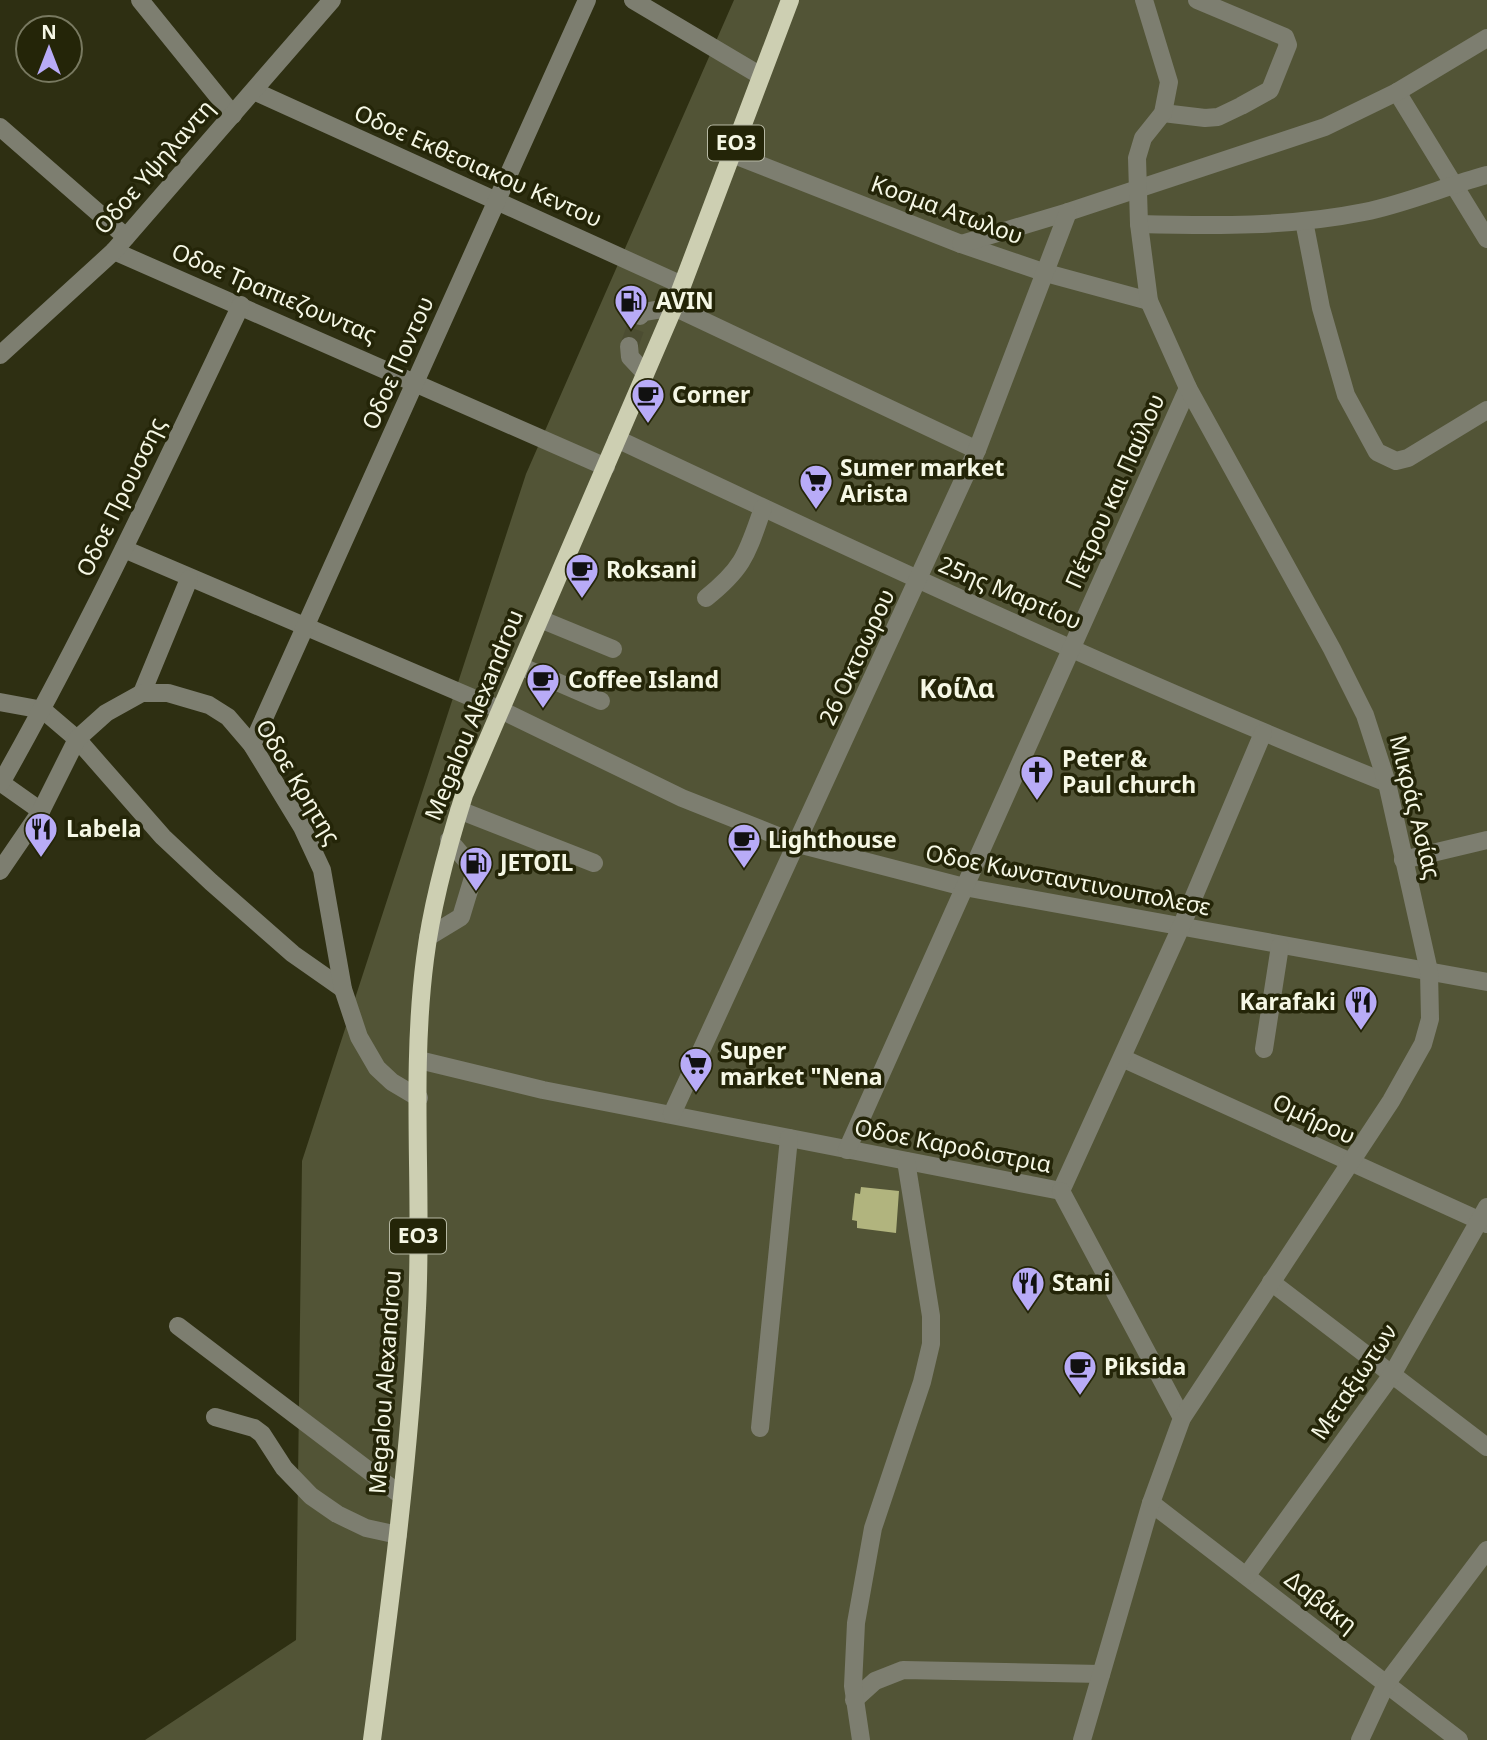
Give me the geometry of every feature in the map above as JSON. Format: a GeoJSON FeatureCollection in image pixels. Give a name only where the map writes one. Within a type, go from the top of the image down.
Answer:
{"type":"FeatureCollection","features":[{"type":"Feature","properties":{"kind":"main road","name":"Megalou Alexandrou"},"geometry":{"type":"LineString","coordinates":[[398,1535],[417,1306],[419,1060],[428,937],[449,840],[500,710],[674,307],[790,0]]}},
{"type":"Feature","properties":{"kind":"main road","name":"ΕΟ3"},"geometry":{"type":"LineString","coordinates":[[372,1740],[398,1535]]}},
{"type":"Feature","properties":{"kind":"street"},"geometry":{"type":"LineString","coordinates":[[140,0],[233,115]]}},
{"type":"Feature","properties":{"kind":"street","name":"Oδοε Υψηλαντη"},"geometry":{"type":"LineString","coordinates":[[0,355],[120,244],[332,0]]}},
{"type":"Feature","properties":{"kind":"street","name":"Oδοε Ποντου"},"geometry":{"type":"LineString","coordinates":[[252,745],[587,0]]}},
{"type":"Feature","properties":{"kind":"street"},"geometry":{"type":"LineString","coordinates":[[1144,0],[1167,68],[1168,97],[1163,113],[1218,117],[1269,90],[1288,45],[1285,37],[1197,0]]}},
{"type":"Feature","properties":{"kind":"street"},"geometry":{"type":"LineString","coordinates":[[638,1],[761,76]]}},
{"type":"Feature","properties":{"kind":"street"},"geometry":{"type":"LineString","coordinates":[[961,244],[1068,212],[1325,127],[1396,92],[1487,38]]}},
{"type":"Feature","properties":{"kind":"street","name":"Oδοε Εκθεσιακου Κεντου"},"geometry":{"type":"LineString","coordinates":[[254,90],[682,285]]}},
{"type":"Feature","properties":{"kind":"street"},"geometry":{"type":"LineString","coordinates":[[1396,92],[1456,184],[1487,240]]}},
{"type":"Feature","properties":{"kind":"street","name":"Μικράς Ασίας"},"geometry":{"type":"LineString","coordinates":[[1163,113],[1143,138],[1139,148],[1136,189],[1149,301],[1188,388],[1365,715],[1387,783],[1429,971],[1430,1019],[1423,1044],[1409,1071],[1182,1418]]}},
{"type":"Feature","properties":{"kind":"street","name":"Oδοε Τραπιεζουντας"},"geometry":{"type":"LineString","coordinates":[[0,127],[120,244],[241,305],[606,467]]}},
{"type":"Feature","properties":{"kind":"street","name":"Κοσμα Ατωλου"},"geometry":{"type":"LineString","coordinates":[[732,154],[961,244],[1046,273],[1149,301]]}},
{"type":"Feature","properties":{"kind":"street"},"geometry":{"type":"LineString","coordinates":[[1139,224],[1208,226],[1304,221],[1366,212],[1487,175]]}},
{"type":"Feature","properties":{"kind":"street","name":"26 Οκτοωρου"},"geometry":{"type":"LineString","coordinates":[[673,1114],[977,450],[1068,212]]}},
{"type":"Feature","properties":{"kind":"street"},"geometry":{"type":"LineString","coordinates":[[1304,221],[1321,308],[1346,395],[1377,452],[1396,461],[1408,458],[1487,410]]}},
{"type":"Feature","properties":{"kind":"street","name":"Oδοε Προυσσης"},"geometry":{"type":"LineString","coordinates":[[1,782],[43,710],[241,305]]}},
{"type":"Feature","properties":{"kind":"street"},"geometry":{"type":"LineString","coordinates":[[640,316],[644,312],[674,307],[977,450]]}},
{"type":"Feature","properties":{"kind":"street"},"geometry":{"type":"LineString","coordinates":[[629,346],[630,357],[645,373]]}},
{"type":"Feature","properties":{"kind":"street","name":"Πέτρου και Παύλου"},"geometry":{"type":"LineString","coordinates":[[847,1150],[1188,388]]}},
{"type":"Feature","properties":{"kind":"street","name":"25ης Μαρτίου"},"geometry":{"type":"LineString","coordinates":[[617,439],[919,581],[1263,733],[1387,783]]}},
{"type":"Feature","properties":{"kind":"street"},"geometry":{"type":"LineString","coordinates":[[706,598],[730,579],[743,563],[764,508]]}},
{"type":"Feature","properties":{"kind":"street","name":"Oδοε Κωνσταντινουπολεσε"},"geometry":{"type":"LineString","coordinates":[[124,549],[305,629],[500,710],[682,798],[798,844],[964,887],[1487,982]]}},
{"type":"Feature","properties":{"kind":"street"},"geometry":{"type":"LineString","coordinates":[[0,872],[41,811],[77,738],[106,713],[142,693],[189,579]]}},
{"type":"Feature","properties":{"kind":"street"},"geometry":{"type":"LineString","coordinates":[[540,619],[613,649]]}},
{"type":"Feature","properties":{"kind":"street"},"geometry":{"type":"LineString","coordinates":[[520,667],[601,701]]}},
{"type":"Feature","properties":{"kind":"street","name":"Oδοε Κρητης"},"geometry":{"type":"LineString","coordinates":[[142,693],[168,693],[209,705],[228,717],[252,745],[302,827],[322,870],[343,989],[359,1037],[377,1068],[392,1082],[419,1098]]}},
{"type":"Feature","properties":{"kind":"street"},"geometry":{"type":"LineString","coordinates":[[0,702],[43,710],[77,738],[163,837],[293,954],[343,989]]}},
{"type":"Feature","properties":{"kind":"street"},"geometry":{"type":"LineString","coordinates":[[1061,1191],[1181,927],[1263,733]]}},
{"type":"Feature","properties":{"kind":"street"},"geometry":{"type":"LineString","coordinates":[[1,782],[41,811]]}},
{"type":"Feature","properties":{"kind":"street"},"geometry":{"type":"LineString","coordinates":[[459,810],[594,863]]}},
{"type":"Feature","properties":{"kind":"street"},"geometry":{"type":"LineString","coordinates":[[428,937],[461,917],[475,871],[449,840]]}},
{"type":"Feature","properties":{"kind":"street"},"geometry":{"type":"LineString","coordinates":[[1403,860],[1487,840]]}},
{"type":"Feature","properties":{"kind":"street"},"geometry":{"type":"LineString","coordinates":[[1264,1049],[1280,946]]}},
{"type":"Feature","properties":{"kind":"street","name":"Ομήρου"},"geometry":{"type":"LineString","coordinates":[[1122,1058],[1350,1163],[1485,1217]]}},
{"type":"Feature","properties":{"kind":"street","name":"Oδοε Καροδιστρια"},"geometry":{"type":"LineString","coordinates":[[419,1060],[543,1090],[1061,1191],[1182,1418]]}},
{"type":"Feature","properties":{"kind":"street"},"geometry":{"type":"LineString","coordinates":[[760,1428],[789,1138]]}},
{"type":"Feature","properties":{"kind":"street"},"geometry":{"type":"LineString","coordinates":[[861,1740],[854,1700],[856,1623],[873,1528],[932,1344],[906,1161]]}},
{"type":"Feature","properties":{"kind":"street","name":"Μεταξιωτων"},"geometry":{"type":"LineString","coordinates":[[1247,1575],[1393,1373],[1485,1217]]}},
{"type":"Feature","properties":{"kind":"street"},"geometry":{"type":"LineString","coordinates":[[1271,1282],[1487,1447]]}},
{"type":"Feature","properties":{"kind":"street"},"geometry":{"type":"LineString","coordinates":[[178,1326],[401,1496]]}},
{"type":"Feature","properties":{"kind":"street"},"geometry":{"type":"LineString","coordinates":[[215,1417],[254,1428],[262,1434],[284,1468],[311,1496],[337,1514],[366,1528],[398,1535]]}},
{"type":"Feature","properties":{"kind":"street"},"geometry":{"type":"LineString","coordinates":[[1082,1740],[1151,1503],[1182,1418]]}},
{"type":"Feature","properties":{"kind":"street","name":"Δαβάκη"},"geometry":{"type":"LineString","coordinates":[[1151,1503],[1459,1740]]}},
{"type":"Feature","properties":{"kind":"street"},"geometry":{"type":"LineString","coordinates":[[1360,1740],[1387,1684],[1487,1550]]}},
{"type":"Feature","properties":{"kind":"street"},"geometry":{"type":"LineString","coordinates":[[854,1700],[875,1681],[903,1670],[1101,1674]]}},
{"type":"Feature","properties":{"kind":"green space"},"geometry":{"type":"Polygon","coordinates":[[[734,0],[1487,0],[1487,1740],[145,1740],[296,1640],[302,1161],[526,474],[734,0]]]}},
{"type":"Feature","properties":{"kind":"building"},"geometry":{"type":"Polygon","coordinates":[[[861,1187],[899,1191],[896,1233],[857,1228],[857,1221],[852,1220],[855,1193],[860,1194],[861,1187]]]}},
{"type":"Feature","properties":{"kind":"tunnel"},"geometry":{"type":"LineString","coordinates":[[629,346],[640,316]]}},
{"type":"Feature","properties":{"kind":"place","name":"AVIN"},"geometry":{"type":"Point","coordinates":[631,331]}},
{"type":"Feature","properties":{"kind":"place","name":"Corner"},"geometry":{"type":"Point","coordinates":[648,425]}},
{"type":"Feature","properties":{"kind":"place","name":"Sumer market Arista"},"geometry":{"type":"Point","coordinates":[816,511]}},
{"type":"Feature","properties":{"kind":"place","name":"Roksani"},"geometry":{"type":"Point","coordinates":[582,600]}},
{"type":"Feature","properties":{"kind":"place","name":"Coffee Island"},"geometry":{"type":"Point","coordinates":[543,710]}},
{"type":"Feature","properties":{"kind":"place","name":"Peter & Paul church"},"geometry":{"type":"Point","coordinates":[1037,802]}},
{"type":"Feature","properties":{"kind":"place","name":"Labela"},"geometry":{"type":"Point","coordinates":[41,859]}},
{"type":"Feature","properties":{"kind":"place","name":"Lighthouse"},"geometry":{"type":"Point","coordinates":[744,870]}},
{"type":"Feature","properties":{"kind":"place","name":"JETOIL"},"geometry":{"type":"Point","coordinates":[476,893]}},
{"type":"Feature","properties":{"kind":"place","name":"Karafaki"},"geometry":{"type":"Point","coordinates":[1361,1032]}},
{"type":"Feature","properties":{"kind":"place","name":"Super market \"Nena"},"geometry":{"type":"Point","coordinates":[696,1094]}},
{"type":"Feature","properties":{"kind":"place","name":"Stani"},"geometry":{"type":"Point","coordinates":[1028,1313]}},
{"type":"Feature","properties":{"kind":"place","name":"Piksida"},"geometry":{"type":"Point","coordinates":[1080,1397]}},
{"type":"Feature","properties":{"kind":"district","name":"Κοίλα"},"geometry":{"type":"Point","coordinates":[957,689]}}]}
